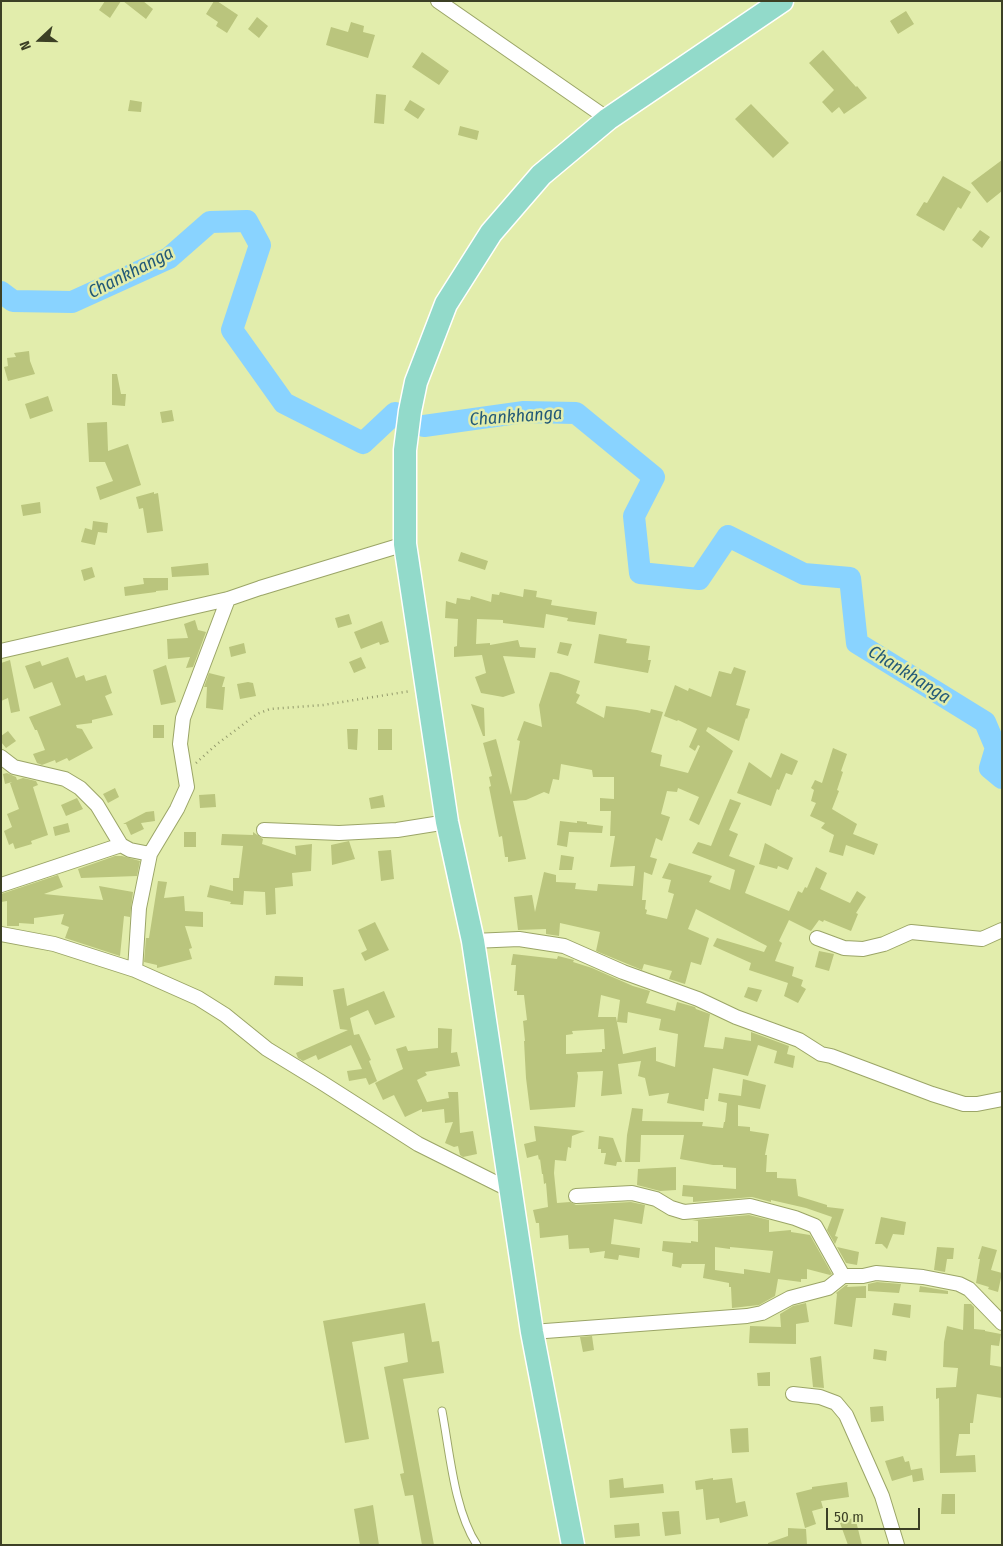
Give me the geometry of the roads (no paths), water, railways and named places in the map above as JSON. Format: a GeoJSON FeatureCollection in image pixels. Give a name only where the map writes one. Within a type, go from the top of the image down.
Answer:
{"type":"FeatureCollection","features":[{"type":"Feature","properties":{"kind":"main road"},"geometry":{"type":"LineString","coordinates":[[573,1545],[532,1332],[473,941],[447,822],[406,544],[405,450],[410,411],[416,382],[446,304],[491,233],[541,175],[608,119],[782,1]]}},
{"type":"Feature","properties":{"kind":"street"},"geometry":{"type":"LineString","coordinates":[[438,1],[608,119]]}},
{"type":"Feature","properties":{"kind":"street"},"geometry":{"type":"LineString","coordinates":[[1,651],[228,599],[406,544]]}},
{"type":"Feature","properties":{"kind":"street"},"geometry":{"type":"LineString","coordinates":[[135,970],[139,908],[150,854],[177,809],[187,787],[180,744],[183,718],[228,599]]}},
{"type":"Feature","properties":{"kind":"street"},"geometry":{"type":"LineString","coordinates":[[1,757],[14,767],[65,779],[80,788],[97,805],[121,845],[130,850],[150,854]]}},
{"type":"Feature","properties":{"kind":"street"},"geometry":{"type":"LineString","coordinates":[[264,830],[339,833],[397,830],[447,822]]}},
{"type":"Feature","properties":{"kind":"street"},"geometry":{"type":"LineString","coordinates":[[1,885],[121,845]]}},
{"type":"Feature","properties":{"kind":"street"},"geometry":{"type":"LineString","coordinates":[[817,938],[844,948],[863,949],[879,946],[911,932],[982,939],[1002,930]]}},
{"type":"Feature","properties":{"kind":"street"},"geometry":{"type":"LineString","coordinates":[[1,934],[54,944],[135,970],[198,998],[225,1015],[267,1049],[418,1144],[510,1190]]}},
{"type":"Feature","properties":{"kind":"street"},"geometry":{"type":"LineString","coordinates":[[473,941],[519,939],[564,946],[623,972],[698,999],[736,1017],[799,1040],[821,1054],[831,1056],[932,1094],[964,1104],[977,1104],[1002,1099]]}},
{"type":"Feature","properties":{"kind":"street"},"geometry":{"type":"LineString","coordinates":[[576,1196],[632,1192],[656,1199],[671,1208],[684,1212],[750,1206],[795,1218],[815,1226],[844,1276]]}},
{"type":"Feature","properties":{"kind":"street"},"geometry":{"type":"LineString","coordinates":[[532,1332],[747,1316],[762,1313],[790,1298],[828,1288],[844,1276],[885,1274],[923,1277],[959,1284],[969,1290],[1002,1323]]}},
{"type":"Feature","properties":{"kind":"street"},"geometry":{"type":"LineString","coordinates":[[793,1394],[820,1397],[836,1403],[846,1416],[882,1496],[897,1545]]}},
{"type":"Feature","properties":{"kind":"lane"},"geometry":{"type":"LineString","coordinates":[[442,1412],[460,1508],[469,1532],[477,1545]]}},
{"type":"Feature","properties":{"kind":"waterway","name":"Chankhanga"},"geometry":{"type":"LineString","coordinates":[[1,292],[13,301],[72,302],[169,258],[210,222],[247,221],[260,245],[232,330],[284,403],[363,443],[395,413]]}},
{"type":"Feature","properties":{"kind":"waterway","name":"Chankhanga"},"geometry":{"type":"LineString","coordinates":[[424,426],[524,412],[576,413],[654,477],[634,516],[640,573],[699,579],[728,536],[804,574],[850,578],[857,643],[985,722],[996,748],[990,768],[1002,778]]}}]}
